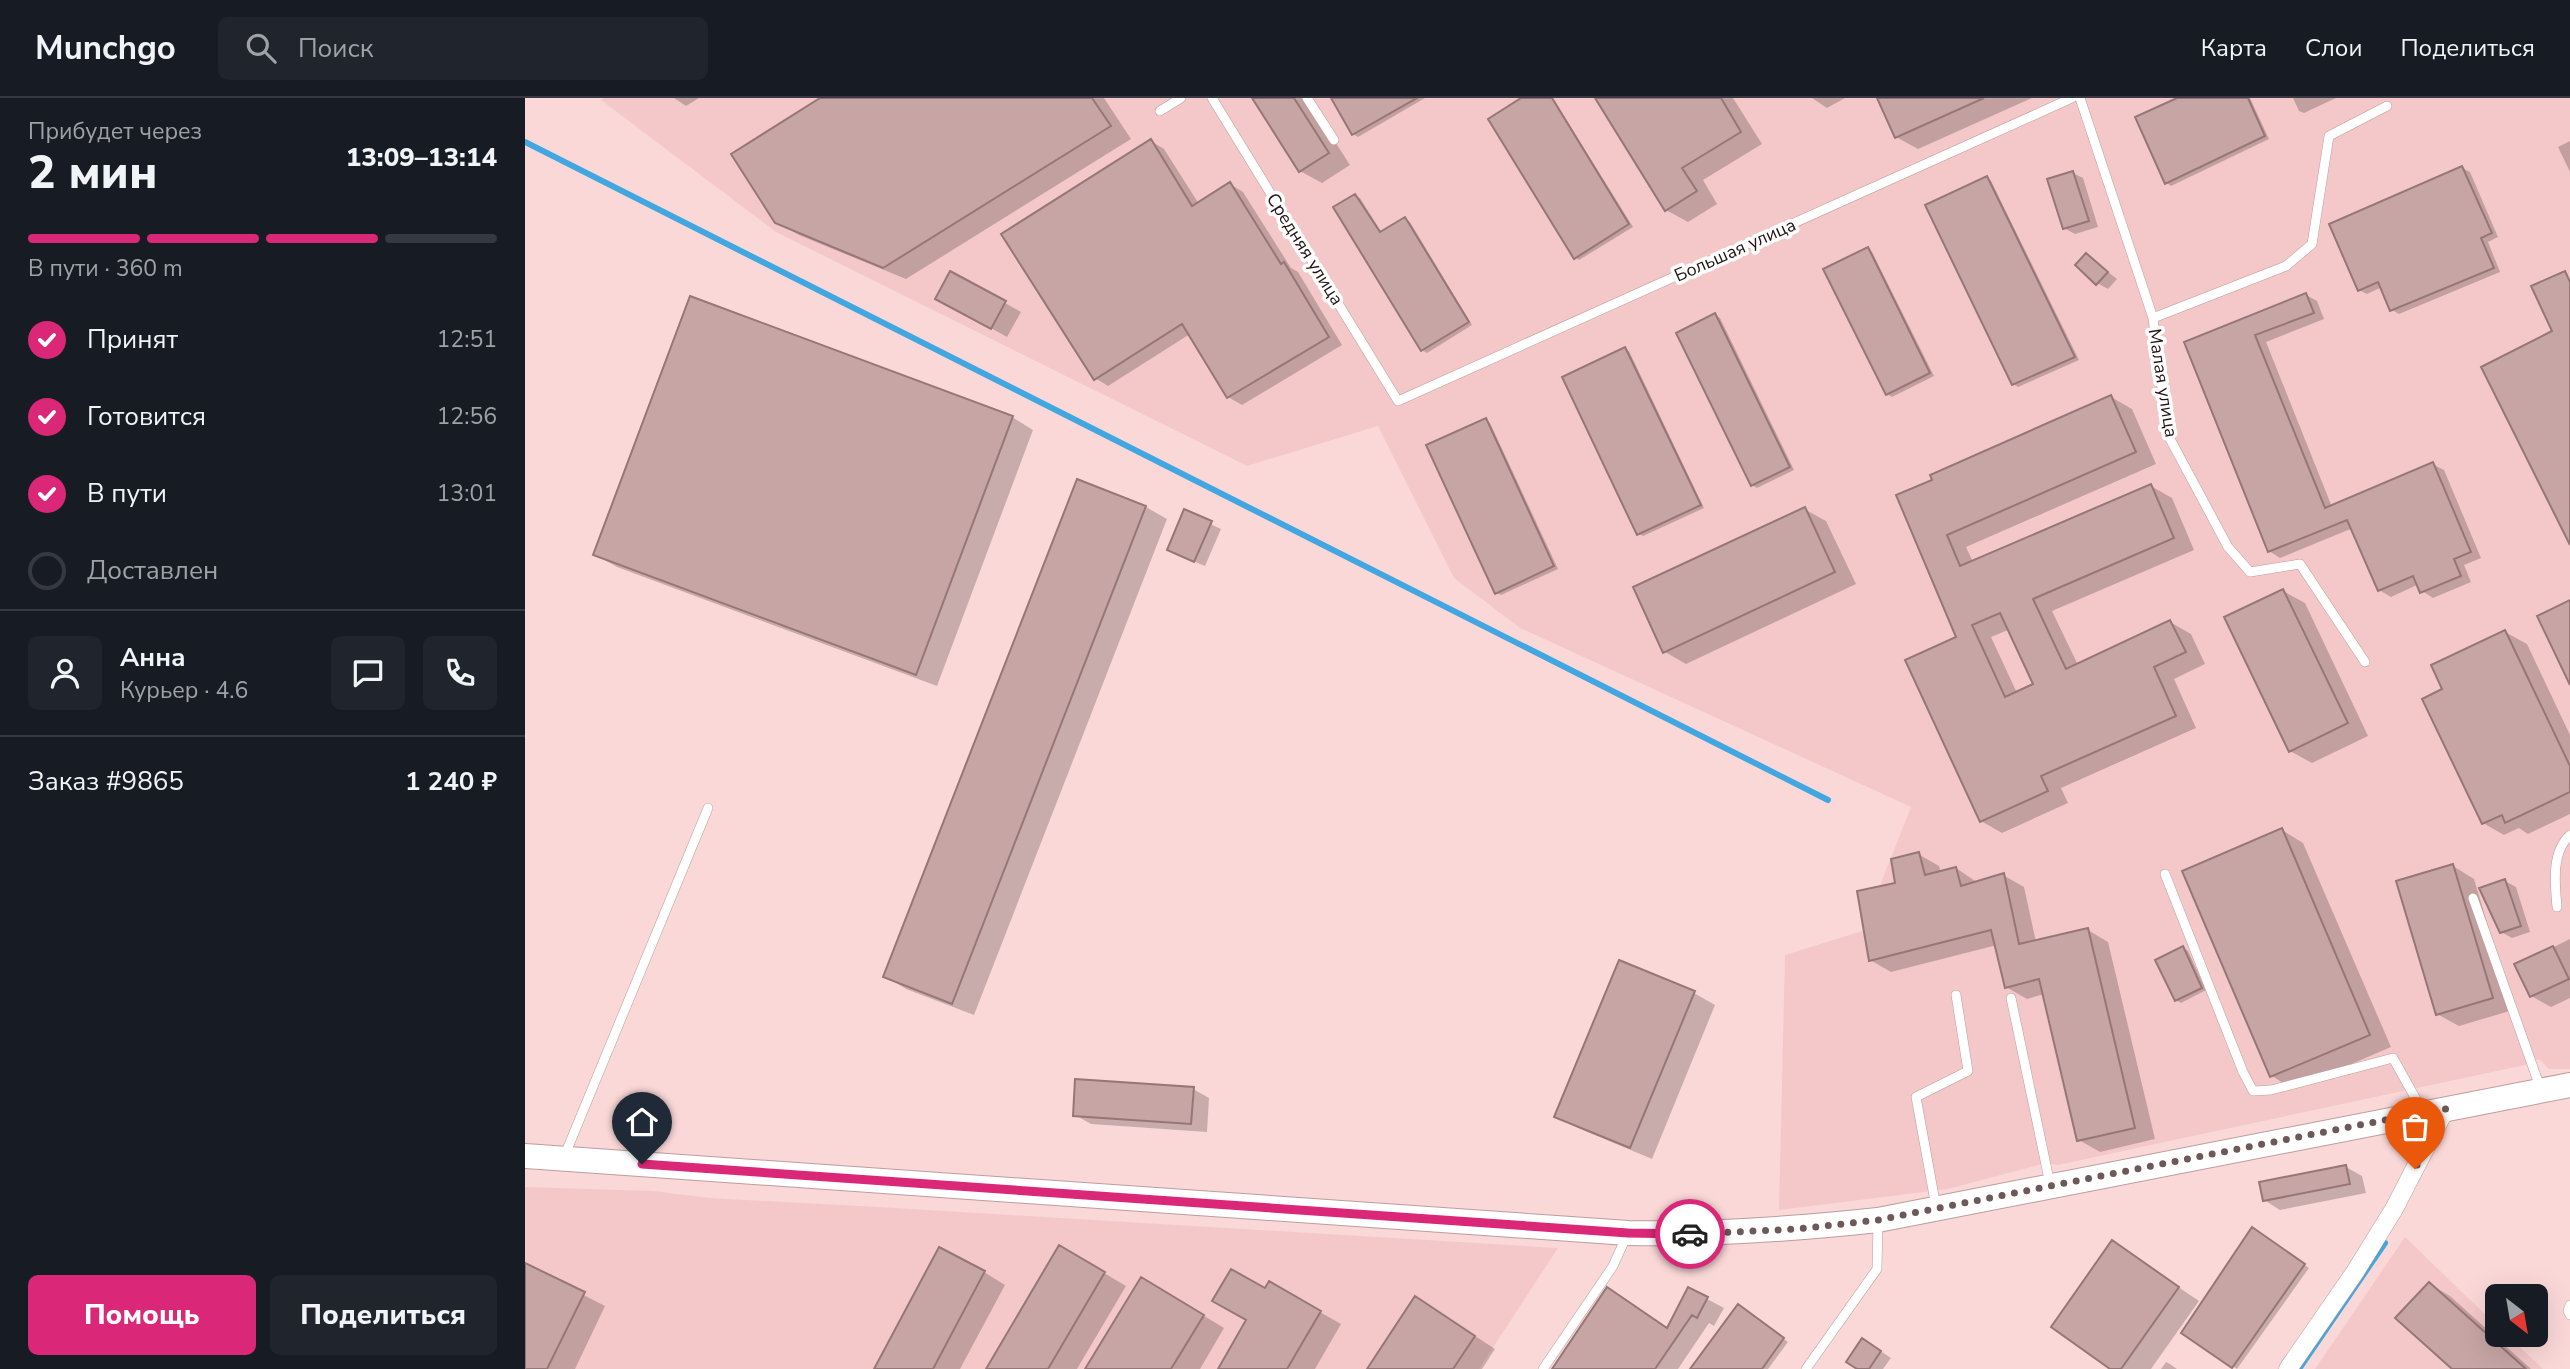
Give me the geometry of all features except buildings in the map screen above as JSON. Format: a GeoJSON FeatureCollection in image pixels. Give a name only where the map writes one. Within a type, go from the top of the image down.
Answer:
{"type":"FeatureCollection","features":[{"type":"Feature","properties":{"kind":"street"},"geometry":{"type":"LineString","coordinates":[[525,1156],[1628,1233],[1707,1235],[1878,1220],[2570,1085]]}},
{"type":"Feature","properties":{"kind":"street"},"geometry":{"type":"LineString","coordinates":[[2288,1369],[2355,1272],[2394,1209],[2434,1110]]}},
{"type":"Feature","properties":{"kind":"lane"},"geometry":{"type":"LineString","coordinates":[[1160,111],[1181,98]]}},
{"type":"Feature","properties":{"kind":"lane","name":"Средняя улица"},"geometry":{"type":"LineString","coordinates":[[1212,98],[1398,401]]}},
{"type":"Feature","properties":{"kind":"lane"},"geometry":{"type":"LineString","coordinates":[[1307,98],[1334,140]]}},
{"type":"Feature","properties":{"kind":"lane","name":"Большая улица"},"geometry":{"type":"LineString","coordinates":[[1398,401],[2072,98]]}},
{"type":"Feature","properties":{"kind":"lane","name":"Малая улица"},"geometry":{"type":"LineString","coordinates":[[2080,98],[2153,318],[2168,435],[2228,547],[2250,572],[2300,564],[2365,663]]}},
{"type":"Feature","properties":{"kind":"lane"},"geometry":{"type":"LineString","coordinates":[[2153,318],[2286,266],[2312,244],[2329,136],[2387,106]]}},
{"type":"Feature","properties":{"kind":"lane"},"geometry":{"type":"LineString","coordinates":[[564,1158],[708,808]]}},
{"type":"Feature","properties":{"kind":"lane"},"geometry":{"type":"LineString","coordinates":[[2557,907],[2554,876],[2563,841],[2570,835]]}},
{"type":"Feature","properties":{"kind":"lane"},"geometry":{"type":"LineString","coordinates":[[2165,874],[2243,1072],[2253,1091],[2271,1090],[2393,1058],[2434,1110]]}},
{"type":"Feature","properties":{"kind":"lane"},"geometry":{"type":"LineString","coordinates":[[2473,898],[2541,1090]]}},
{"type":"Feature","properties":{"kind":"lane"},"geometry":{"type":"LineString","coordinates":[[1936,1209],[1916,1097],[1968,1071],[1956,995]]}},
{"type":"Feature","properties":{"kind":"lane"},"geometry":{"type":"LineString","coordinates":[[2011,998],[2051,1186]]}},
{"type":"Feature","properties":{"kind":"lane"},"geometry":{"type":"LineString","coordinates":[[1806,1369],[1877,1269],[1878,1220]]}},
{"type":"Feature","properties":{"kind":"lane"},"geometry":{"type":"LineString","coordinates":[[1543,1369],[1613,1266],[1628,1233]]}},
{"type":"Feature","properties":{"kind":"lane"},"geometry":{"type":"LineString","coordinates":[[2570,1305],[2570,1315]]}},
{"type":"Feature","properties":{"kind":"shaded area"},"geometry":{"type":"Polygon","coordinates":[[[2570,98],[2570,1069],[2549,1069],[2539,1059],[2525,1065],[2058,1165],[2046,1163],[1948,1189],[1779,1210],[1785,955],[1862,931],[1911,807],[1520,628],[1454,578],[1378,426],[1247,466],[776,232],[601,100],[2570,98]]]}},
{"type":"Feature","properties":{"kind":"shaded area"},"geometry":{"type":"Polygon","coordinates":[[[525,1187],[653,1191],[710,1198],[1558,1248],[1479,1369],[525,1369],[525,1187]]]}},
{"type":"Feature","properties":{"kind":"shaded area"},"geometry":{"type":"Polygon","coordinates":[[[2405,1237],[2485,1314],[2485,1348],[2521,1348],[2543,1369],[2315,1369],[2405,1237]]]}},
{"type":"Feature","properties":{"kind":"waterway"},"geometry":{"type":"LineString","coordinates":[[525,142],[1828,800]]}},
{"type":"Feature","properties":{"kind":"waterway"},"geometry":{"type":"LineString","coordinates":[[2299,1369],[2385,1243]]}},
{"type":"Feature","properties":{"kind":"way so far"},"geometry":{"type":"LineString","coordinates":[[1690,1234],[1797,1229],[1878,1220],[2446,1108],[2415,1169]]}},
{"type":"Feature","properties":{"kind":"route"},"geometry":{"type":"LineString","coordinates":[[642,1164],[1628,1233],[1690,1234]]}}]}
